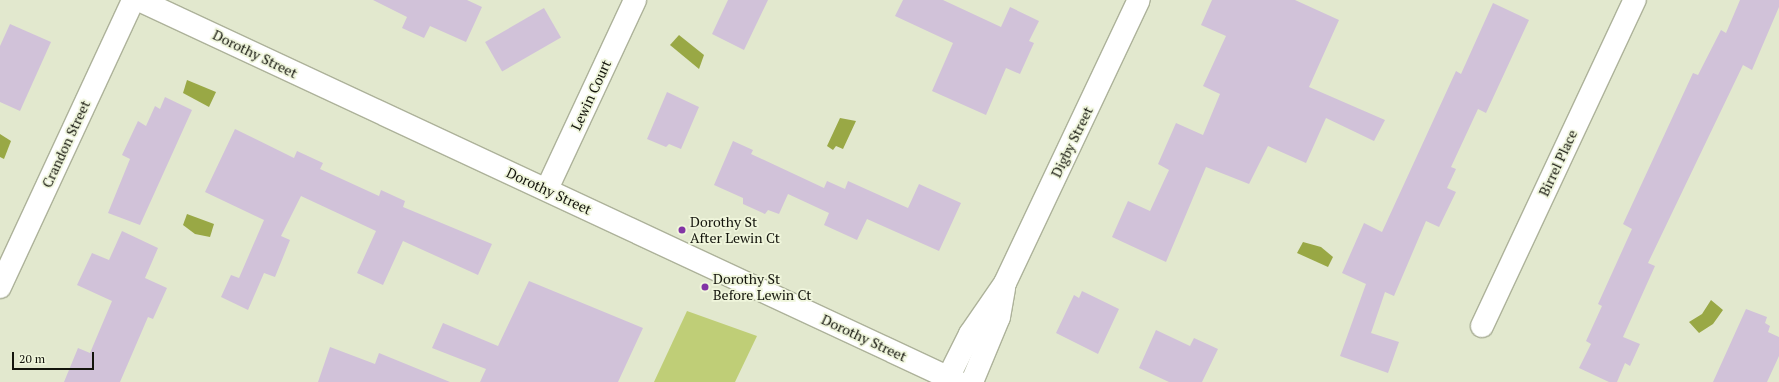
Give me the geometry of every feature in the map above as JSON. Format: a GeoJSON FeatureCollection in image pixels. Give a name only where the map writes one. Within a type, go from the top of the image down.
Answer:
{"type":"FeatureCollection","features":[{"type":"Feature","properties":{"kind":"street","name":"Crandon Street"},"geometry":{"type":"LineString","coordinates":[[0,287],[133,0]]}},
{"type":"Feature","properties":{"kind":"street","name":"Dorothy Street"},"geometry":{"type":"LineString","coordinates":[[139,0],[951,380]]}},
{"type":"Feature","properties":{"kind":"street","name":"Lewin Court"},"geometry":{"type":"LineString","coordinates":[[547,190],[635,0]]}},
{"type":"Feature","properties":{"kind":"street","name":"Digby Street"},"geometry":{"type":"LineString","coordinates":[[951,380],[977,322],[1005,283],[1139,0]]}},
{"type":"Feature","properties":{"kind":"street","name":"Birrel Place"},"geometry":{"type":"LineString","coordinates":[[1482,326],[1635,0]]}},
{"type":"Feature","properties":{"kind":"street","name":"Digby Street"},"geometry":{"type":"LineString","coordinates":[[972,382],[999,317],[1005,283]]}},
{"type":"Feature","properties":{"kind":"shaded area"},"geometry":{"type":"Polygon","coordinates":[[[679,35],[704,55],[699,69],[670,45],[679,35]]]}},
{"type":"Feature","properties":{"kind":"shaded area"},"geometry":{"type":"Polygon","coordinates":[[[187,80],[216,92],[209,107],[183,93],[187,80]]]}},
{"type":"Feature","properties":{"kind":"shaded area"},"geometry":{"type":"Polygon","coordinates":[[[840,118],[856,121],[843,149],[836,146],[833,150],[827,146],[840,118]]]}},
{"type":"Feature","properties":{"kind":"shaded area"},"geometry":{"type":"Polygon","coordinates":[[[0,134],[11,141],[4,159],[0,157],[0,134]]]}},
{"type":"Feature","properties":{"kind":"shaded area"},"geometry":{"type":"Polygon","coordinates":[[[187,214],[214,224],[210,237],[195,234],[183,225],[187,214]]]}},
{"type":"Feature","properties":{"kind":"shaded area"},"geometry":{"type":"Polygon","coordinates":[[[1303,242],[1321,247],[1333,257],[1328,267],[1297,253],[1303,242]]]}},
{"type":"Feature","properties":{"kind":"shaded area"},"geometry":{"type":"Polygon","coordinates":[[[1711,300],[1723,310],[1713,324],[1699,333],[1689,322],[1702,314],[1711,300]]]}},
{"type":"Feature","properties":{"kind":"shaded area"},"geometry":{"type":"Polygon","coordinates":[[[687,311],[757,336],[735,382],[654,382],[687,311]]]}},
{"type":"Feature","properties":{"kind":"building"},"geometry":{"type":"Polygon","coordinates":[[[373,0],[467,0],[482,7],[466,42],[430,26],[424,38],[402,28],[407,17],[373,0]]]}},
{"type":"Feature","properties":{"kind":"building"},"geometry":{"type":"Polygon","coordinates":[[[728,0],[768,0],[744,50],[712,34],[728,0]]]}},
{"type":"Feature","properties":{"kind":"building"},"geometry":{"type":"Polygon","coordinates":[[[903,0],[943,0],[1001,27],[1010,7],[1039,21],[1029,41],[1034,43],[1020,74],[1006,68],[986,115],[932,91],[953,43],[895,16],[903,0]]]}},
{"type":"Feature","properties":{"kind":"building"},"geometry":{"type":"Polygon","coordinates":[[[1212,0],[1295,0],[1339,20],[1309,87],[1385,120],[1374,141],[1326,118],[1306,163],[1268,146],[1249,184],[1206,167],[1166,262],[1112,237],[1128,201],[1150,211],[1169,170],[1158,164],[1176,123],[1203,135],[1220,94],[1203,86],[1226,36],[1201,25],[1212,0]]]}},
{"type":"Feature","properties":{"kind":"building"},"geometry":{"type":"Polygon","coordinates":[[[1740,0],[1779,0],[1779,7],[1752,70],[1743,65],[1648,263],[1655,266],[1623,337],[1640,344],[1630,366],[1625,363],[1617,382],[1609,382],[1579,368],[1591,344],[1586,341],[1602,306],[1598,304],[1632,229],[1623,224],[1693,73],[1698,75],[1721,30],[1726,33],[1740,0]]]}},
{"type":"Feature","properties":{"kind":"building"},"geometry":{"type":"Polygon","coordinates":[[[1493,3],[1529,20],[1486,113],[1478,109],[1451,167],[1456,169],[1447,188],[1456,192],[1439,227],[1426,221],[1394,296],[1385,292],[1371,333],[1399,342],[1388,373],[1340,356],[1366,284],[1342,273],[1364,223],[1382,232],[1456,71],[1461,74],[1493,3]]]}},
{"type":"Feature","properties":{"kind":"building"},"geometry":{"type":"Polygon","coordinates":[[[544,8],[561,37],[502,71],[485,42],[544,8]]]}},
{"type":"Feature","properties":{"kind":"building"},"geometry":{"type":"Polygon","coordinates":[[[10,24],[51,42],[20,111],[0,102],[0,46],[10,24]]]}},
{"type":"Feature","properties":{"kind":"building"},"geometry":{"type":"Polygon","coordinates":[[[667,92],[699,107],[681,149],[669,144],[666,147],[647,139],[667,92]]]}},
{"type":"Feature","properties":{"kind":"building"},"geometry":{"type":"Polygon","coordinates":[[[165,97],[192,110],[140,225],[108,213],[130,159],[122,155],[138,121],[146,126],[155,106],[160,109],[165,97]]]}},
{"type":"Feature","properties":{"kind":"building"},"geometry":{"type":"Polygon","coordinates":[[[235,129],[294,158],[297,151],[323,163],[320,169],[379,196],[381,190],[405,201],[403,207],[492,244],[478,275],[403,241],[383,285],[357,273],[376,231],[301,196],[281,236],[290,240],[275,277],[264,273],[248,310],[221,297],[231,275],[239,278],[264,220],[205,192],[235,129]]]}},
{"type":"Feature","properties":{"kind":"building"},"geometry":{"type":"Polygon","coordinates":[[[733,141],[753,150],[751,154],[824,188],[827,181],[845,189],[848,181],[908,208],[919,184],[961,203],[939,251],[867,219],[857,240],[824,225],[829,213],[788,194],[779,214],[768,210],[765,214],[743,204],[743,198],[714,185],[733,141]]]}},
{"type":"Feature","properties":{"kind":"building"},"geometry":{"type":"Polygon","coordinates":[[[122,231],[158,248],[145,278],[167,288],[153,319],[148,317],[120,382],[64,382],[78,348],[90,353],[112,301],[77,285],[92,253],[109,260],[122,231]]]}},
{"type":"Feature","properties":{"kind":"building"},"geometry":{"type":"Polygon","coordinates":[[[529,281],[643,328],[618,382],[480,382],[486,369],[432,348],[443,323],[498,346],[529,281]]]}},
{"type":"Feature","properties":{"kind":"building"},"geometry":{"type":"Polygon","coordinates":[[[1082,291],[1119,309],[1098,354],[1056,333],[1074,295],[1079,298],[1082,291]]]}},
{"type":"Feature","properties":{"kind":"building"},"geometry":{"type":"Polygon","coordinates":[[[1746,309],[1767,317],[1765,323],[1770,326],[1768,332],[1779,337],[1779,356],[1767,382],[1713,382],[1746,309]]]}},
{"type":"Feature","properties":{"kind":"building"},"geometry":{"type":"Polygon","coordinates":[[[1156,330],[1190,346],[1194,338],[1218,349],[1202,382],[1169,382],[1139,368],[1156,330]]]}},
{"type":"Feature","properties":{"kind":"building"},"geometry":{"type":"Polygon","coordinates":[[[330,347],[375,364],[379,353],[450,382],[318,382],[330,347]]]}},
{"type":"Feature","properties":{"kind":"place","name":"Dorothy St After Lewin Ct"},"geometry":{"type":"Point","coordinates":[682,230]}},
{"type":"Feature","properties":{"kind":"place","name":"Dorothy St Before Lewin Ct"},"geometry":{"type":"Point","coordinates":[705,287]}}]}
